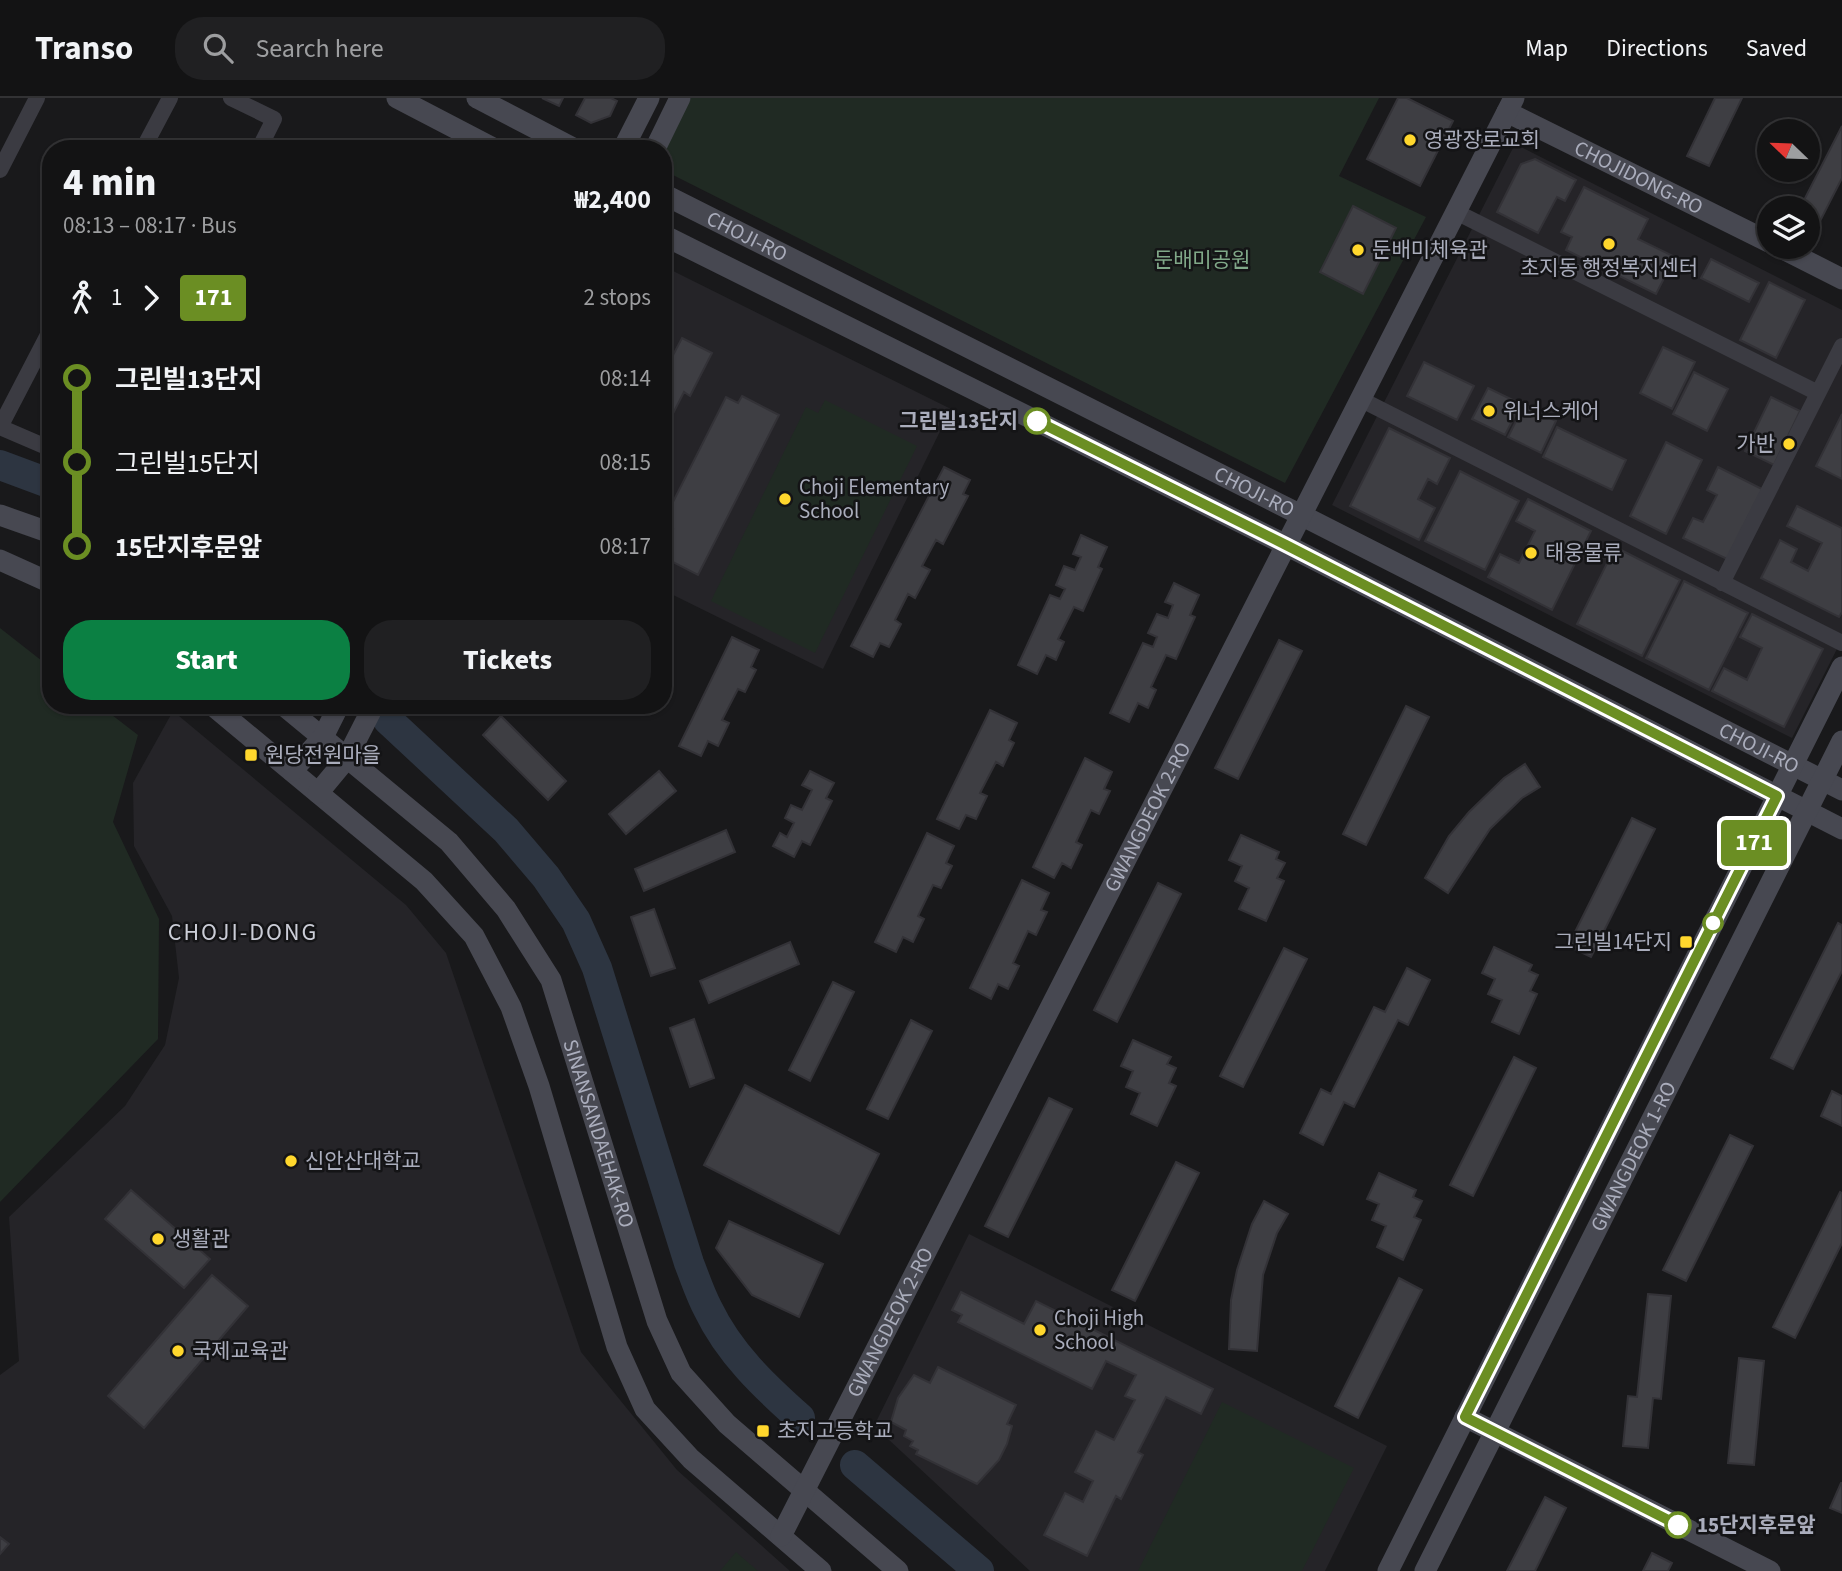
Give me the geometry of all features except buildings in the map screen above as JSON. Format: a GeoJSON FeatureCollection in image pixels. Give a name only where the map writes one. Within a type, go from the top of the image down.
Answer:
{"type":"FeatureCollection","features":[{"type":"Feature","properties":{"kind":"street"},"geometry":{"type":"LineString","coordinates":[[0,170],[37,98]]}},
{"type":"Feature","properties":{"kind":"street"},"geometry":{"type":"LineString","coordinates":[[149,140],[170,98]]}},
{"type":"Feature","properties":{"kind":"street"},"geometry":{"type":"LineString","coordinates":[[231,98],[274,119],[264,140]]}},
{"type":"Feature","properties":{"kind":"street"},"geometry":{"type":"LineString","coordinates":[[397,98],[478,140]]}},
{"type":"Feature","properties":{"kind":"street"},"geometry":{"type":"LineString","coordinates":[[477,98],[558,140]]}},
{"type":"Feature","properties":{"kind":"street"},"geometry":{"type":"LineString","coordinates":[[628,140],[649,98]]}},
{"type":"Feature","properties":{"kind":"street"},"geometry":{"type":"LineString","coordinates":[[659,140],[680,98]]}},
{"type":"Feature","properties":{"kind":"street","name":"GWANGDEOK 2-RO"},"geometry":{"type":"LineString","coordinates":[[781,1536],[1510,105]]}},
{"type":"Feature","properties":{"kind":"street","name":"CHOJIDONG-RO"},"geometry":{"type":"LineString","coordinates":[[1510,105],[1757,236]]}},
{"type":"Feature","properties":{"kind":"street","name":"CHOJI-RO"},"geometry":{"type":"LineString","coordinates":[[672,199],[1842,790]]}},
{"type":"Feature","properties":{"kind":"street"},"geometry":{"type":"LineString","coordinates":[[1456,212],[1818,393]]}},
{"type":"Feature","properties":{"kind":"street","name":"CHOJI-RO"},"geometry":{"type":"LineString","coordinates":[[672,239],[1286,545],[1842,829]]}},
{"type":"Feature","properties":{"kind":"street"},"geometry":{"type":"LineString","coordinates":[[1803,259],[1842,279]]}},
{"type":"Feature","properties":{"kind":"street"},"geometry":{"type":"LineString","coordinates":[[1722,583],[1842,346]]}},
{"type":"Feature","properties":{"kind":"street"},"geometry":{"type":"LineString","coordinates":[[42,349],[0,427],[42,445]]}},
{"type":"Feature","properties":{"kind":"street"},"geometry":{"type":"LineString","coordinates":[[1360,399],[1842,643]]}},
{"type":"Feature","properties":{"kind":"street"},"geometry":{"type":"LineString","coordinates":[[0,515],[42,530]]}},
{"type":"Feature","properties":{"kind":"street"},"geometry":{"type":"LineString","coordinates":[[0,560],[42,579]]}},
{"type":"Feature","properties":{"kind":"street","name":"GWANGDEOK 1-RO"},"geometry":{"type":"LineString","coordinates":[[1388,1571],[1842,667]]}},
{"type":"Feature","properties":{"kind":"street","name":"SINANSANDAEHAK-RO"},"geometry":{"type":"LineString","coordinates":[[223,714],[425,881],[474,936],[511,1006],[539,1086],[617,1347],[645,1409],[691,1459],[821,1571]]}},
{"type":"Feature","properties":{"kind":"street","name":"SINANSANDAEHAK-RO"},"geometry":{"type":"LineString","coordinates":[[294,714],[449,842],[506,909],[551,981],[657,1321],[681,1373],[727,1424],[898,1571]]}},
{"type":"Feature","properties":{"kind":"street"},"geometry":{"type":"LineString","coordinates":[[292,771],[323,737],[334,714]]}},
{"type":"Feature","properties":{"kind":"street"},"geometry":{"type":"LineString","coordinates":[[318,793],[348,758],[370,714]]}},
{"type":"Feature","properties":{"kind":"street","name":"GWANGDEOK 1-RO"},"geometry":{"type":"LineString","coordinates":[[1426,1571],[1842,741]]}},
{"type":"Feature","properties":{"kind":"street"},"geometry":{"type":"LineString","coordinates":[[1465,1417],[1770,1571]]}},
{"type":"Feature","properties":{"kind":"shaded area"},"geometry":{"type":"Polygon","coordinates":[[[1515,144],[1842,310],[1842,639],[1792,738],[1332,505],[1515,144]]]}},
{"type":"Feature","properties":{"kind":"shaded area","name":"Choji Elementary School"},"geometry":{"type":"Polygon","coordinates":[[[672,270],[951,409],[823,669],[672,594],[672,270]]]}},
{"type":"Feature","properties":{"kind":"shaded area","name":"신안산대학교"},"geometry":{"type":"Polygon","coordinates":[[[171,714],[177,714],[406,905],[446,953],[581,1352],[677,1470],[790,1571],[0,1571],[0,1375],[19,1361],[9,1217],[125,1106],[165,1045],[179,978],[172,916],[134,846],[133,783],[171,714]]]}},
{"type":"Feature","properties":{"kind":"shaded area","name":"Choji High School"},"geometry":{"type":"Polygon","coordinates":[[[969,1234],[1387,1446],[1325,1571],[1030,1571],[874,1426],[969,1234]]]}},
{"type":"Feature","properties":{"kind":"green space","name":"둔배미공원"},"geometry":{"type":"Polygon","coordinates":[[[691,98],[1379,98],[1339,176],[1426,217],[1285,483],[672,175],[672,140],[669,140],[691,98]]]}},
{"type":"Feature","properties":{"kind":"green space"},"geometry":{"type":"Polygon","coordinates":[[[825,400],[917,446],[815,653],[711,601],[806,407],[818,413],[825,400]]]}},
{"type":"Feature","properties":{"kind":"green space"},"geometry":{"type":"Polygon","coordinates":[[[0,628],[42,661],[42,714],[111,714],[138,735],[113,822],[159,919],[158,1039],[0,1202],[0,628]]]}},
{"type":"Feature","properties":{"kind":"green space"},"geometry":{"type":"Polygon","coordinates":[[[1222,1402],[1354,1468],[1302,1571],[1138,1571],[1222,1402]]]}},
{"type":"Feature","properties":{"kind":"green space"},"geometry":{"type":"Polygon","coordinates":[[[736,1552],[758,1571],[720,1571],[736,1552]]]}},
{"type":"Feature","properties":{"kind":"waterway"},"geometry":{"type":"LineString","coordinates":[[0,465],[42,481]]}},
{"type":"Feature","properties":{"kind":"waterway"},"geometry":{"type":"LineString","coordinates":[[388,720],[506,830],[546,877],[576,921],[597,968],[702,1298],[737,1354],[800,1418]]}},
{"type":"Feature","properties":{"kind":"waterway"},"geometry":{"type":"LineString","coordinates":[[855,1465],[979,1571]]}},
{"type":"Feature","properties":{"kind":"bus line","name":"171"},"geometry":{"type":"LineString","coordinates":[[1037,421],[1777,796],[1465,1417],[1678,1525]]}},
{"type":"Feature","properties":{"kind":"place","name":"영광장로교회"},"geometry":{"type":"Point","coordinates":[1410,140]}},
{"type":"Feature","properties":{"kind":"place","name":"초지동 행정복지센터"},"geometry":{"type":"Point","coordinates":[1609,244]}},
{"type":"Feature","properties":{"kind":"place","name":"둔배미체육관"},"geometry":{"type":"Point","coordinates":[1358,250]}},
{"type":"Feature","properties":{"kind":"place","name":"위너스케어"},"geometry":{"type":"Point","coordinates":[1489,411]}},
{"type":"Feature","properties":{"kind":"place","name":"그린빌13단지"},"geometry":{"type":"Point","coordinates":[1037,421]}},
{"type":"Feature","properties":{"kind":"place","name":"가반"},"geometry":{"type":"Point","coordinates":[1789,444]}},
{"type":"Feature","properties":{"kind":"place","name":"Choji Elementary School"},"geometry":{"type":"Point","coordinates":[785,499]}},
{"type":"Feature","properties":{"kind":"place","name":"태웅물류"},"geometry":{"type":"Point","coordinates":[1531,553]}},
{"type":"Feature","properties":{"kind":"place","name":"원당전원마을"},"geometry":{"type":"Point","coordinates":[251,755]}},
{"type":"Feature","properties":{"kind":"place","name":"그린빌14단지"},"geometry":{"type":"Point","coordinates":[1686,942]}},
{"type":"Feature","properties":{"kind":"place","name":"신안산대학교"},"geometry":{"type":"Point","coordinates":[291,1161]}},
{"type":"Feature","properties":{"kind":"place","name":"생활관"},"geometry":{"type":"Point","coordinates":[158,1239]}},
{"type":"Feature","properties":{"kind":"place","name":"Choji High School"},"geometry":{"type":"Point","coordinates":[1040,1330]}},
{"type":"Feature","properties":{"kind":"place","name":"국제교육관"},"geometry":{"type":"Point","coordinates":[178,1351]}},
{"type":"Feature","properties":{"kind":"place","name":"초지고등학교"},"geometry":{"type":"Point","coordinates":[763,1431]}},
{"type":"Feature","properties":{"kind":"place","name":"15단지후문앞"},"geometry":{"type":"Point","coordinates":[1678,1525]}},
{"type":"Feature","properties":{"kind":"district","name":"CHOJI-DONG"},"geometry":{"type":"Point","coordinates":[243,932]}}]}
